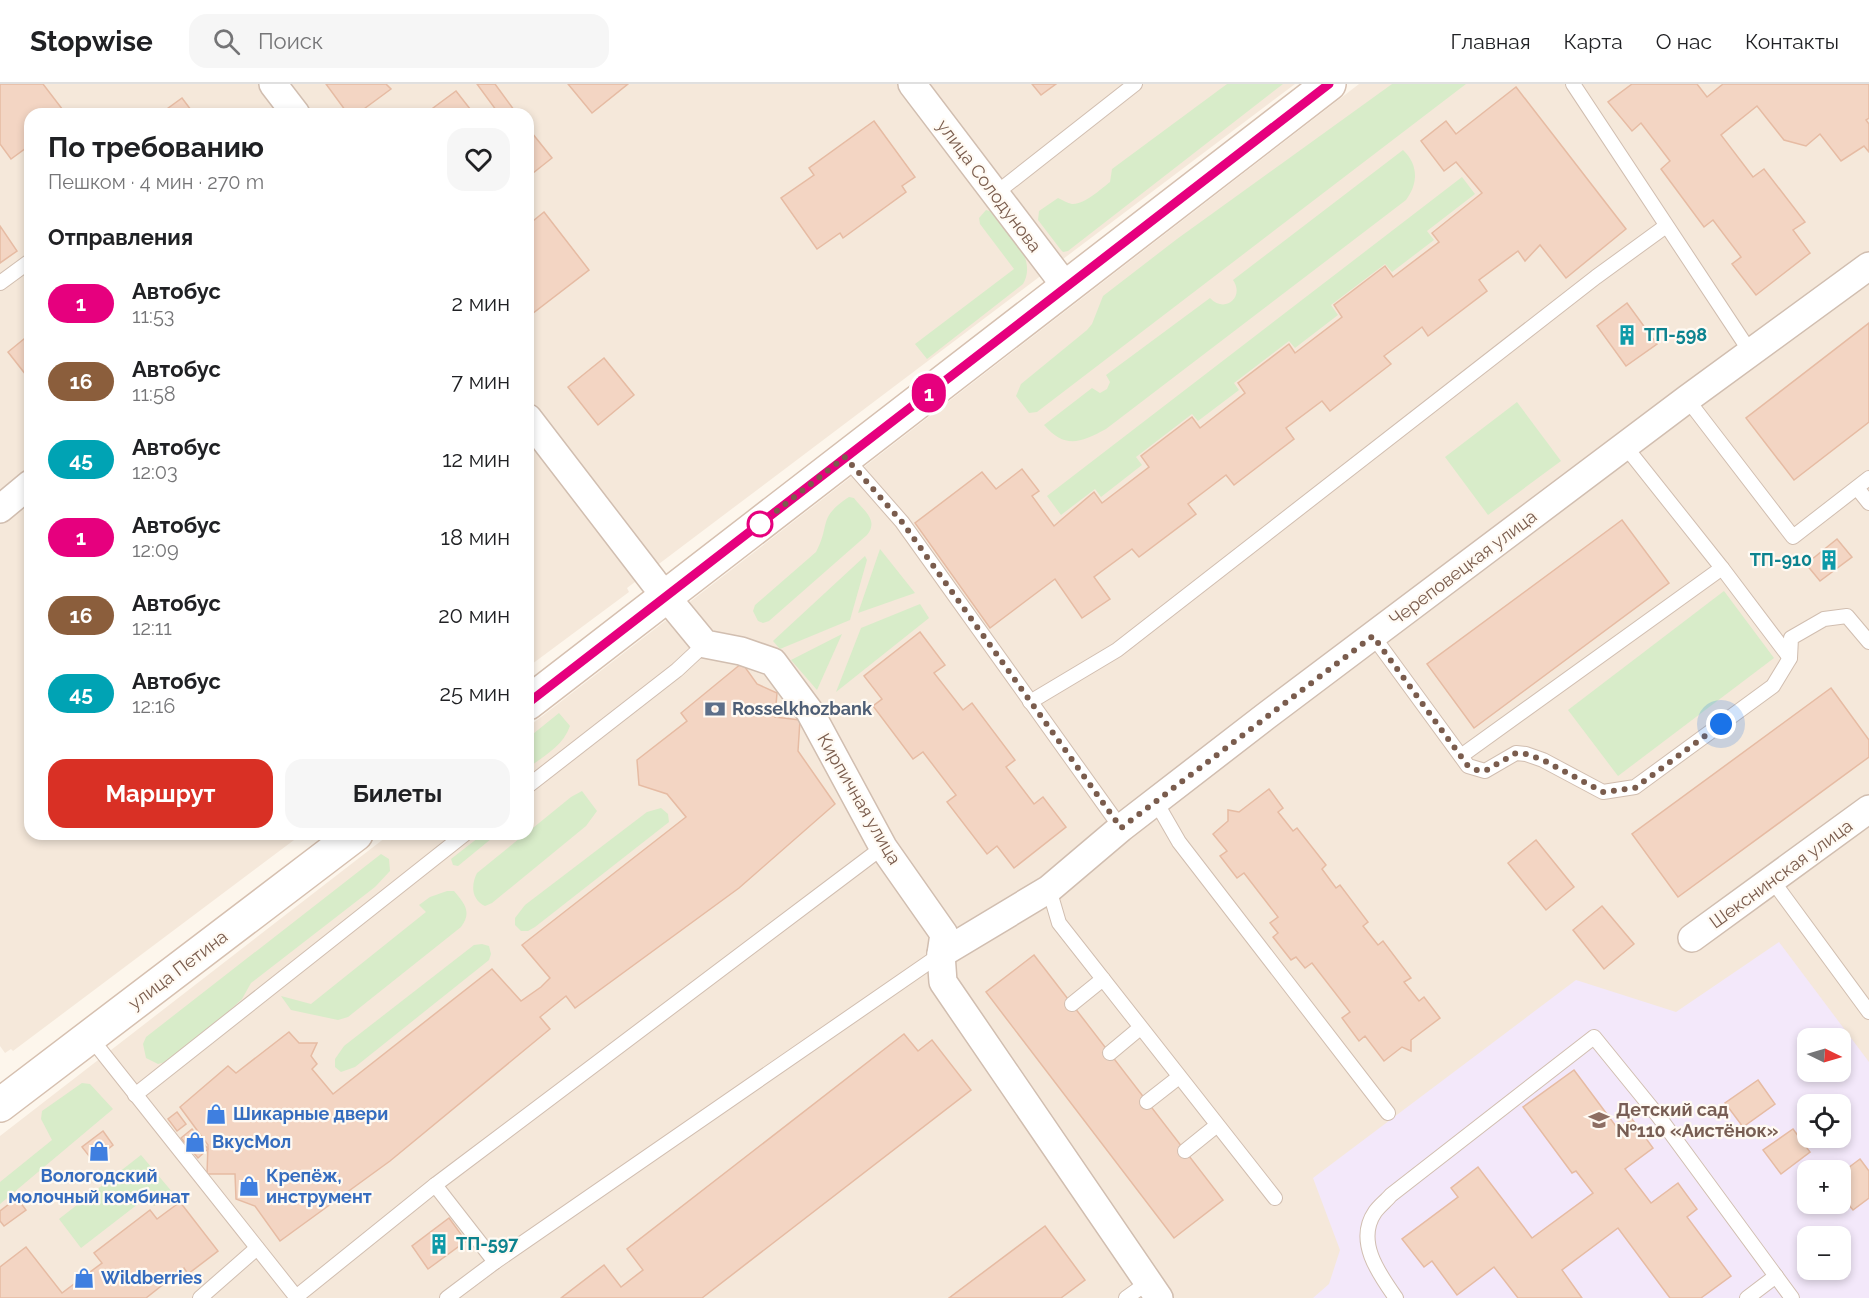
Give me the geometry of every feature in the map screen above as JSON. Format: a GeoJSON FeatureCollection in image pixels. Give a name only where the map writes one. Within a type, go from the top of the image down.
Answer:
{"type":"FeatureCollection","features":[{"type":"Feature","properties":{"kind":"main road"},"geometry":{"type":"LineString","coordinates":[[534,698],[1329,84]]}},
{"type":"Feature","properties":{"kind":"main road","name":"улица Петина"},"geometry":{"type":"LineString","coordinates":[[0,1105],[348,840]]}},
{"type":"Feature","properties":{"kind":"street"},"geometry":{"type":"LineString","coordinates":[[273,84],[291,108]]}},
{"type":"Feature","properties":{"kind":"street","name":"улица Солодунова"},"geometry":{"type":"LineString","coordinates":[[912,84],[1067,288]]}},
{"type":"Feature","properties":{"kind":"street","name":"Череповецкая улица"},"geometry":{"type":"LineString","coordinates":[[940,954],[1049,889],[1121,828],[1373,636],[1687,399],[1869,266]]}},
{"type":"Feature","properties":{"kind":"street"},"geometry":{"type":"LineString","coordinates":[[534,426],[705,644]]}},
{"type":"Feature","properties":{"kind":"street"},"geometry":{"type":"LineString","coordinates":[[0,509],[24,489]]}},
{"type":"Feature","properties":{"kind":"street","name":"Кирпичная улица"},"geometry":{"type":"LineString","coordinates":[[705,644],[741,651],[773,662],[810,712],[883,847],[944,934],[940,954],[943,982],[1144,1293]]}},
{"type":"Feature","properties":{"kind":"street","name":"Шекснинская улица"},"geometry":{"type":"LineString","coordinates":[[1692,938],[1869,809]]}},
{"type":"Feature","properties":{"kind":"lane"},"geometry":{"type":"LineString","coordinates":[[995,194],[1135,84]]}},
{"type":"Feature","properties":{"kind":"lane"},"geometry":{"type":"LineString","coordinates":[[1573,84],[1751,353]]}},
{"type":"Feature","properties":{"kind":"lane"},"geometry":{"type":"LineString","coordinates":[[1030,702],[1117,650],[1596,277],[1666,226]]}},
{"type":"Feature","properties":{"kind":"lane"},"geometry":{"type":"LineString","coordinates":[[0,283],[24,265]]}},
{"type":"Feature","properties":{"kind":"lane"},"geometry":{"type":"LineString","coordinates":[[1687,399],[1793,537],[1869,478]]}},
{"type":"Feature","properties":{"kind":"lane"},"geometry":{"type":"LineString","coordinates":[[1625,446],[1790,658]]}},
{"type":"Feature","properties":{"kind":"lane"},"geometry":{"type":"LineString","coordinates":[[845,457],[902,522],[1121,828]]}},
{"type":"Feature","properties":{"kind":"lane"},"geometry":{"type":"LineString","coordinates":[[1857,488],[1869,503]]}},
{"type":"Feature","properties":{"kind":"lane"},"geometry":{"type":"LineString","coordinates":[[1461,756],[1722,568]]}},
{"type":"Feature","properties":{"kind":"lane"},"geometry":{"type":"LineString","coordinates":[[1373,636],[1468,766],[1485,771],[1516,753],[1526,754],[1543,760],[1603,792],[1635,788],[1773,686],[1790,658],[1791,638],[1824,620],[1847,616],[1869,642]]}},
{"type":"Feature","properties":{"kind":"lane"},"geometry":{"type":"LineString","coordinates":[[534,781],[677,670],[705,644]]}},
{"type":"Feature","properties":{"kind":"lane"},"geometry":{"type":"LineString","coordinates":[[1156,802],[1179,842],[1388,1113]]}},
{"type":"Feature","properties":{"kind":"lane"},"geometry":{"type":"LineString","coordinates":[[135,1095],[457,840]]}},
{"type":"Feature","properties":{"kind":"lane"},"geometry":{"type":"LineString","coordinates":[[90,1037],[297,1297],[435,1185],[883,847]]}},
{"type":"Feature","properties":{"kind":"lane"},"geometry":{"type":"LineString","coordinates":[[1772,880],[1869,1012]]}},
{"type":"Feature","properties":{"kind":"lane"},"geometry":{"type":"LineString","coordinates":[[1049,889],[1059,923],[1216,1126],[1275,1198]]}},
{"type":"Feature","properties":{"kind":"lane"},"geometry":{"type":"LineString","coordinates":[[447,1298],[495,1262],[940,954]]}},
{"type":"Feature","properties":{"kind":"lane"},"geometry":{"type":"LineString","coordinates":[[1072,1004],[1103,980]]}},
{"type":"Feature","properties":{"kind":"lane"},"geometry":{"type":"LineString","coordinates":[[1110,1053],[1140,1028]]}},
{"type":"Feature","properties":{"kind":"lane"},"geometry":{"type":"LineString","coordinates":[[1396,1298],[1377,1270],[1365,1237],[1374,1213],[1391,1195],[1594,1037],[1659,1117],[1792,1298]]}},
{"type":"Feature","properties":{"kind":"lane"},"geometry":{"type":"LineString","coordinates":[[1147,1102],[1179,1077]]}},
{"type":"Feature","properties":{"kind":"lane"},"geometry":{"type":"LineString","coordinates":[[1185,1151],[1216,1126]]}},
{"type":"Feature","properties":{"kind":"lane"},"geometry":{"type":"LineString","coordinates":[[435,1185],[495,1262]]}},
{"type":"Feature","properties":{"kind":"lane"},"geometry":{"type":"LineString","coordinates":[[200,1298],[257,1248]]}},
{"type":"Feature","properties":{"kind":"lane"},"geometry":{"type":"LineString","coordinates":[[1747,1298],[1776,1276]]}},
{"type":"Feature","properties":{"kind":"shaded area"},"geometry":{"type":"Polygon","coordinates":[[[0,84],[1295,84],[627,588],[629,592],[534,663],[534,108],[24,108],[24,840],[294,840],[13,1051],[11,1049],[5,1053],[0,1046],[0,84]]]}},
{"type":"Feature","properties":{"kind":"shaded area"},"geometry":{"type":"Polygon","coordinates":[[[1359,84],[1869,84],[1869,1298],[0,1298],[0,1136],[382,840],[534,840],[534,722],[1359,84]]]}},
{"type":"Feature","properties":{"kind":"shaded area","name":"Детский сад №110 «Аистёнок»"},"geometry":{"type":"Polygon","coordinates":[[[1779,942],[1844,1028],[1797,1028],[1797,1082],[1851,1082],[1851,1038],[1869,1062],[1869,1298],[1313,1298],[1329,1284],[1340,1250],[1313,1178],[1576,980],[1676,1012],[1779,942]]]}},
{"type":"Feature","properties":{"kind":"green space"},"geometry":{"type":"Polygon","coordinates":[[[1227,84],[1283,84],[1068,251],[1063,252],[1038,220],[1039,211],[1058,198],[1077,204],[1092,196],[1110,182],[1112,169],[1227,84]]]}},
{"type":"Feature","properties":{"kind":"green space"},"geometry":{"type":"Polygon","coordinates":[[[1392,84],[1466,84],[1037,412],[1029,413],[1016,396],[1021,384],[1087,330],[1092,324],[1103,296],[1177,239],[1392,84]]]}},
{"type":"Feature","properties":{"kind":"green space"},"geometry":{"type":"Polygon","coordinates":[[[1403,150],[1412,162],[1415,175],[1413,188],[1406,200],[1106,429],[1088,438],[1066,441],[1044,425],[1092,388],[1100,393],[1107,389],[1110,382],[1106,375],[1210,298],[1222,304],[1232,301],[1237,292],[1233,280],[1403,150]]]}},
{"type":"Feature","properties":{"kind":"green space"},"geometry":{"type":"Polygon","coordinates":[[[1462,177],[1475,194],[1427,231],[1434,240],[1392,272],[1385,264],[1331,305],[1338,315],[1295,348],[1289,341],[1234,383],[1239,390],[1198,421],[1192,414],[1136,457],[1142,465],[1101,497],[1095,489],[1061,515],[1047,496],[1462,177]]]}},
{"type":"Feature","properties":{"kind":"green space"},"geometry":{"type":"Polygon","coordinates":[[[986,210],[993,212],[1019,246],[1027,265],[1027,274],[1023,284],[927,359],[915,344],[1014,269],[980,224],[979,218],[986,210]]]}},
{"type":"Feature","properties":{"kind":"green space"},"geometry":{"type":"Polygon","coordinates":[[[1517,402],[1561,461],[1488,515],[1445,457],[1517,402]]]}},
{"type":"Feature","properties":{"kind":"green space"},"geometry":{"type":"Polygon","coordinates":[[[849,497],[854,498],[871,520],[867,535],[769,621],[763,623],[758,621],[753,611],[755,605],[816,552],[828,516],[849,497]]]}},
{"type":"Feature","properties":{"kind":"green space"},"geometry":{"type":"Polygon","coordinates":[[[880,549],[915,593],[858,613],[880,549]]]}},
{"type":"Feature","properties":{"kind":"green space"},"geometry":{"type":"Polygon","coordinates":[[[865,556],[867,560],[850,620],[780,649],[773,641],[865,556]]]}},
{"type":"Feature","properties":{"kind":"green space"},"geometry":{"type":"Polygon","coordinates":[[[1724,591],[1774,658],[1618,776],[1568,710],[1724,591]]]}},
{"type":"Feature","properties":{"kind":"green space"},"geometry":{"type":"Polygon","coordinates":[[[920,604],[929,618],[836,692],[861,628],[920,604]]]}},
{"type":"Feature","properties":{"kind":"green space"},"geometry":{"type":"Polygon","coordinates":[[[842,634],[817,690],[791,660],[842,634]]]}},
{"type":"Feature","properties":{"kind":"green space"},"geometry":{"type":"Polygon","coordinates":[[[559,713],[570,726],[563,739],[553,750],[534,764],[534,733],[559,713]]]}},
{"type":"Feature","properties":{"kind":"green space"},"geometry":{"type":"Polygon","coordinates":[[[582,791],[597,811],[586,826],[492,903],[485,906],[480,903],[473,891],[477,873],[518,840],[534,840],[534,827],[571,797],[582,791]]]}},
{"type":"Feature","properties":{"kind":"green space"},"geometry":{"type":"Polygon","coordinates":[[[661,808],[668,814],[669,822],[535,927],[528,931],[521,931],[515,925],[515,918],[525,905],[647,812],[661,808]]]}},
{"type":"Feature","properties":{"kind":"green space"},"geometry":{"type":"Polygon","coordinates":[[[475,840],[490,840],[458,866],[453,865],[451,859],[475,840]]]}},
{"type":"Feature","properties":{"kind":"green space"},"geometry":{"type":"Polygon","coordinates":[[[381,854],[389,859],[390,871],[375,887],[251,983],[242,999],[184,1052],[158,1064],[146,1058],[143,1044],[146,1037],[381,854]]]}},
{"type":"Feature","properties":{"kind":"green space"},"geometry":{"type":"Polygon","coordinates":[[[454,891],[466,908],[466,917],[461,927],[348,1017],[338,1020],[291,1010],[281,996],[311,1004],[426,912],[419,905],[430,897],[454,891]]]}},
{"type":"Feature","properties":{"kind":"green space"},"geometry":{"type":"Polygon","coordinates":[[[474,945],[489,946],[491,954],[489,960],[355,1067],[341,1072],[335,1067],[335,1059],[344,1046],[474,945]]]}},
{"type":"Feature","properties":{"kind":"green space"},"geometry":{"type":"Polygon","coordinates":[[[82,1083],[90,1084],[113,1109],[0,1204],[0,1182],[52,1140],[41,1119],[42,1111],[82,1083]]]}},
{"type":"Feature","properties":{"kind":"green space"},"geometry":{"type":"Polygon","coordinates":[[[141,1155],[173,1193],[154,1206],[147,1197],[81,1248],[59,1219],[141,1155]]]}},
{"type":"Feature","properties":{"kind":"building"},"geometry":{"type":"Polygon","coordinates":[[[0,84],[43,84],[61,108],[24,108],[24,149],[11,159],[0,144],[0,84]]]}},
{"type":"Feature","properties":{"kind":"building"},"geometry":{"type":"Polygon","coordinates":[[[326,84],[386,84],[391,89],[365,108],[344,108],[326,84]]]}},
{"type":"Feature","properties":{"kind":"building"},"geometry":{"type":"Polygon","coordinates":[[[477,84],[495,84],[513,108],[495,108],[477,84]]]}},
{"type":"Feature","properties":{"kind":"building"},"geometry":{"type":"Polygon","coordinates":[[[568,84],[628,84],[592,113],[568,84]]]}},
{"type":"Feature","properties":{"kind":"building"},"geometry":{"type":"Polygon","coordinates":[[[1032,84],[1056,84],[1041,95],[1032,84]]]}},
{"type":"Feature","properties":{"kind":"building"},"geometry":{"type":"Polygon","coordinates":[[[1632,84],[1697,84],[1707,97],[1723,84],[1869,84],[1869,118],[1866,120],[1869,124],[1869,152],[1864,146],[1841,161],[1820,134],[1806,146],[1784,140],[1757,106],[1721,135],[1753,177],[1764,169],[1805,222],[1793,230],[1810,253],[1756,295],[1732,264],[1741,257],[1713,220],[1704,227],[1661,169],[1670,161],[1641,123],[1632,131],[1608,102],[1632,84]]]}},
{"type":"Feature","properties":{"kind":"building"},"geometry":{"type":"Polygon","coordinates":[[[1516,87],[1626,229],[1566,278],[1540,245],[1525,261],[1518,251],[1479,280],[1487,291],[1428,336],[1422,327],[1384,356],[1391,364],[1330,411],[1322,401],[1286,428],[1294,439],[1234,485],[1226,475],[1188,504],[1196,514],[1139,557],[1132,549],[1094,577],[1110,599],[1082,618],[1055,579],[990,628],[915,523],[982,472],[996,489],[1022,469],[1039,491],[1032,496],[1054,526],[1094,492],[1102,503],[1149,467],[1141,456],[1192,417],[1200,428],[1245,393],[1238,383],[1289,344],[1295,353],[1342,317],[1334,305],[1385,266],[1393,277],[1439,242],[1432,233],[1482,193],[1456,162],[1444,171],[1421,141],[1446,121],[1456,134],[1516,87]]]}},
{"type":"Feature","properties":{"kind":"building"},"geometry":{"type":"Polygon","coordinates":[[[456,91],[469,108],[433,108],[456,91]]]}},
{"type":"Feature","properties":{"kind":"building"},"geometry":{"type":"Polygon","coordinates":[[[182,98],[190,108],[168,108],[182,98]]]}},
{"type":"Feature","properties":{"kind":"building"},"geometry":{"type":"Polygon","coordinates":[[[874,121],[915,177],[902,186],[906,192],[843,238],[840,233],[817,249],[781,198],[814,175],[809,168],[874,121]]]}},
{"type":"Feature","properties":{"kind":"building"},"geometry":{"type":"Polygon","coordinates":[[[534,136],[552,158],[534,172],[534,136]]]}},
{"type":"Feature","properties":{"kind":"building"},"geometry":{"type":"Polygon","coordinates":[[[544,212],[589,270],[534,312],[534,220],[544,212]]]}},
{"type":"Feature","properties":{"kind":"building"},"geometry":{"type":"Polygon","coordinates":[[[0,226],[17,251],[0,263],[0,226]]]}},
{"type":"Feature","properties":{"kind":"building","name":"ТП-598"},"geometry":{"type":"Polygon","coordinates":[[[1627,303],[1657,344],[1626,366],[1597,326],[1627,303]]]}},
{"type":"Feature","properties":{"kind":"building"},"geometry":{"type":"Polygon","coordinates":[[[1869,323],[1869,422],[1794,480],[1746,418],[1869,323]]]}},
{"type":"Feature","properties":{"kind":"building"},"geometry":{"type":"Polygon","coordinates":[[[24,339],[24,372],[8,352],[24,339]]]}},
{"type":"Feature","properties":{"kind":"building"},"geometry":{"type":"Polygon","coordinates":[[[604,358],[634,395],[598,425],[568,387],[604,358]]]}},
{"type":"Feature","properties":{"kind":"building"},"geometry":{"type":"Polygon","coordinates":[[[1622,520],[1669,583],[1474,728],[1427,664],[1622,520]]]}},
{"type":"Feature","properties":{"kind":"building","name":"ТП-910"},"geometry":{"type":"Polygon","coordinates":[[[1837,539],[1852,557],[1820,581],[1806,564],[1837,539]]]}},
{"type":"Feature","properties":{"kind":"building"},"geometry":{"type":"Polygon","coordinates":[[[920,632],[945,665],[934,673],[963,710],[972,703],[1015,760],[1006,767],[1034,804],[1043,797],[1066,827],[1014,868],[997,846],[987,854],[947,802],[956,795],[923,752],[913,759],[873,706],[882,699],[864,676],[920,632]]]}},
{"type":"Feature","properties":{"kind":"building"},"geometry":{"type":"Polygon","coordinates":[[[742,663],[757,684],[777,693],[775,717],[800,720],[798,751],[835,804],[739,888],[575,1008],[566,996],[540,1017],[550,1029],[390,1161],[280,1241],[255,1206],[236,1199],[235,1174],[207,1174],[208,1145],[180,1107],[228,1066],[236,1073],[289,1032],[299,1043],[317,1043],[311,1056],[317,1064],[312,1069],[333,1094],[492,969],[521,1001],[541,987],[550,978],[522,945],[686,817],[667,794],[639,785],[637,760],[687,721],[681,713],[742,663]]]}},
{"type":"Feature","properties":{"kind":"building"},"geometry":{"type":"Polygon","coordinates":[[[1831,688],[1869,740],[1869,757],[1678,897],[1632,834],[1831,688]]]}},
{"type":"Feature","properties":{"kind":"building"},"geometry":{"type":"Polygon","coordinates":[[[1269,789],[1283,808],[1278,812],[1293,831],[1297,828],[1326,865],[1322,869],[1336,888],[1340,885],[1368,922],[1363,926],[1378,945],[1383,941],[1411,978],[1404,982],[1419,1001],[1424,997],[1440,1018],[1411,1040],[1411,1051],[1402,1047],[1384,1061],[1365,1036],[1359,1041],[1342,1018],[1350,1012],[1312,963],[1305,968],[1296,957],[1291,960],[1273,937],[1278,933],[1270,923],[1278,917],[1244,873],[1237,878],[1220,856],[1227,851],[1213,834],[1228,821],[1228,810],[1239,812],[1269,789]]]}},
{"type":"Feature","properties":{"kind":"building"},"geometry":{"type":"Polygon","coordinates":[[[1536,840],[1574,887],[1546,910],[1508,863],[1536,840]]]}},
{"type":"Feature","properties":{"kind":"building"},"geometry":{"type":"Polygon","coordinates":[[[1602,906],[1634,944],[1604,969],[1573,930],[1602,906]]]}},
{"type":"Feature","properties":{"kind":"building"},"geometry":{"type":"Polygon","coordinates":[[[1034,955],[1223,1200],[1174,1238],[986,992],[1034,955]]]}},
{"type":"Feature","properties":{"kind":"building"},"geometry":{"type":"Polygon","coordinates":[[[904,1034],[918,1051],[932,1040],[971,1090],[702,1298],[561,1298],[604,1265],[621,1287],[643,1270],[627,1249],[904,1034]]]}},
{"type":"Feature","properties":{"kind":"building"},"geometry":{"type":"Polygon","coordinates":[[[1574,1070],[1618,1129],[1632,1119],[1653,1148],[1625,1169],[1651,1203],[1678,1183],[1697,1209],[1687,1217],[1731,1276],[1701,1298],[1670,1298],[1618,1228],[1562,1270],[1582,1298],[1518,1298],[1494,1267],[1457,1295],[1432,1261],[1424,1267],[1402,1239],[1458,1197],[1451,1188],[1478,1167],[1532,1238],[1593,1193],[1576,1171],[1572,1173],[1523,1107],[1574,1070]]]}},
{"type":"Feature","properties":{"kind":"building"},"geometry":{"type":"Polygon","coordinates":[[[1758,1080],[1775,1104],[1743,1127],[1725,1103],[1758,1080]]]}},
{"type":"Feature","properties":{"kind":"building"},"geometry":{"type":"Polygon","coordinates":[[[177,1112],[186,1124],[177,1131],[168,1119],[177,1112]]]}},
{"type":"Feature","properties":{"kind":"building"},"geometry":{"type":"Polygon","coordinates":[[[192,1129],[208,1149],[198,1158],[181,1138],[192,1129]]]}},
{"type":"Feature","properties":{"kind":"building"},"geometry":{"type":"Polygon","coordinates":[[[1793,1129],[1797,1134],[1797,1148],[1807,1148],[1810,1152],[1781,1174],[1763,1150],[1793,1129]]]}},
{"type":"Feature","properties":{"kind":"building"},"geometry":{"type":"Polygon","coordinates":[[[103,1131],[113,1145],[93,1161],[82,1147],[103,1131]]]}},
{"type":"Feature","properties":{"kind":"building"},"geometry":{"type":"Polygon","coordinates":[[[1860,1159],[1869,1171],[1869,1198],[1853,1210],[1851,1208],[1851,1166],[1860,1159]]]}},
{"type":"Feature","properties":{"kind":"building"},"geometry":{"type":"Polygon","coordinates":[[[17,1198],[26,1210],[4,1226],[0,1221],[0,1211],[17,1198]]]}},
{"type":"Feature","properties":{"kind":"building"},"geometry":{"type":"Polygon","coordinates":[[[180,1202],[218,1251],[188,1274],[184,1268],[146,1298],[0,1298],[0,1267],[26,1247],[62,1293],[102,1263],[94,1253],[150,1210],[157,1219],[180,1202]]]}},
{"type":"Feature","properties":{"kind":"building","name":"ТП-597"},"geometry":{"type":"Polygon","coordinates":[[[449,1218],[466,1241],[428,1269],[412,1246],[449,1218]]]}},
{"type":"Feature","properties":{"kind":"building"},"geometry":{"type":"Polygon","coordinates":[[[1045,1226],[1085,1280],[1061,1298],[949,1298],[1045,1226]]]}},
{"type":"Feature","properties":{"kind":"bus line","name":"1"},"geometry":{"type":"LineString","coordinates":[[534,698],[1329,84]]}},
{"type":"Feature","properties":{"kind":"place","name":"ТП-598"},"geometry":{"type":"Point","coordinates":[1627,335]}},
{"type":"Feature","properties":{"kind":"place","name":"ТП-910"},"geometry":{"type":"Point","coordinates":[1829,560]}},
{"type":"Feature","properties":{"kind":"place","name":"Rosselkhozbank"},"geometry":{"type":"Point","coordinates":[715,709]}},
{"type":"Feature","properties":{"kind":"place","name":"Шикарные двери"},"geometry":{"type":"Point","coordinates":[216,1114]}},
{"type":"Feature","properties":{"kind":"place","name":"Детский сад №110 «Аистёнок»"},"geometry":{"type":"Point","coordinates":[1599,1120]}},
{"type":"Feature","properties":{"kind":"place","name":"ВкусМол"},"geometry":{"type":"Point","coordinates":[195,1142]}},
{"type":"Feature","properties":{"kind":"place","name":"Вологодский молочный комбинат"},"geometry":{"type":"Point","coordinates":[99,1151]}},
{"type":"Feature","properties":{"kind":"place","name":"Крепёж, инструмент"},"geometry":{"type":"Point","coordinates":[249,1186]}},
{"type":"Feature","properties":{"kind":"place","name":"ТП-597"},"geometry":{"type":"Point","coordinates":[439,1244]}},
{"type":"Feature","properties":{"kind":"place","name":"Wildberries"},"geometry":{"type":"Point","coordinates":[84,1278]}},
{"type":"Feature","properties":{"kind":"route"},"geometry":{"type":"LineString","coordinates":[[760,524],[845,457],[902,522],[1121,828],[1373,636],[1468,766],[1477,770],[1485,771],[1516,753],[1526,754],[1543,760],[1603,792],[1635,788],[1721,724]]}}]}
